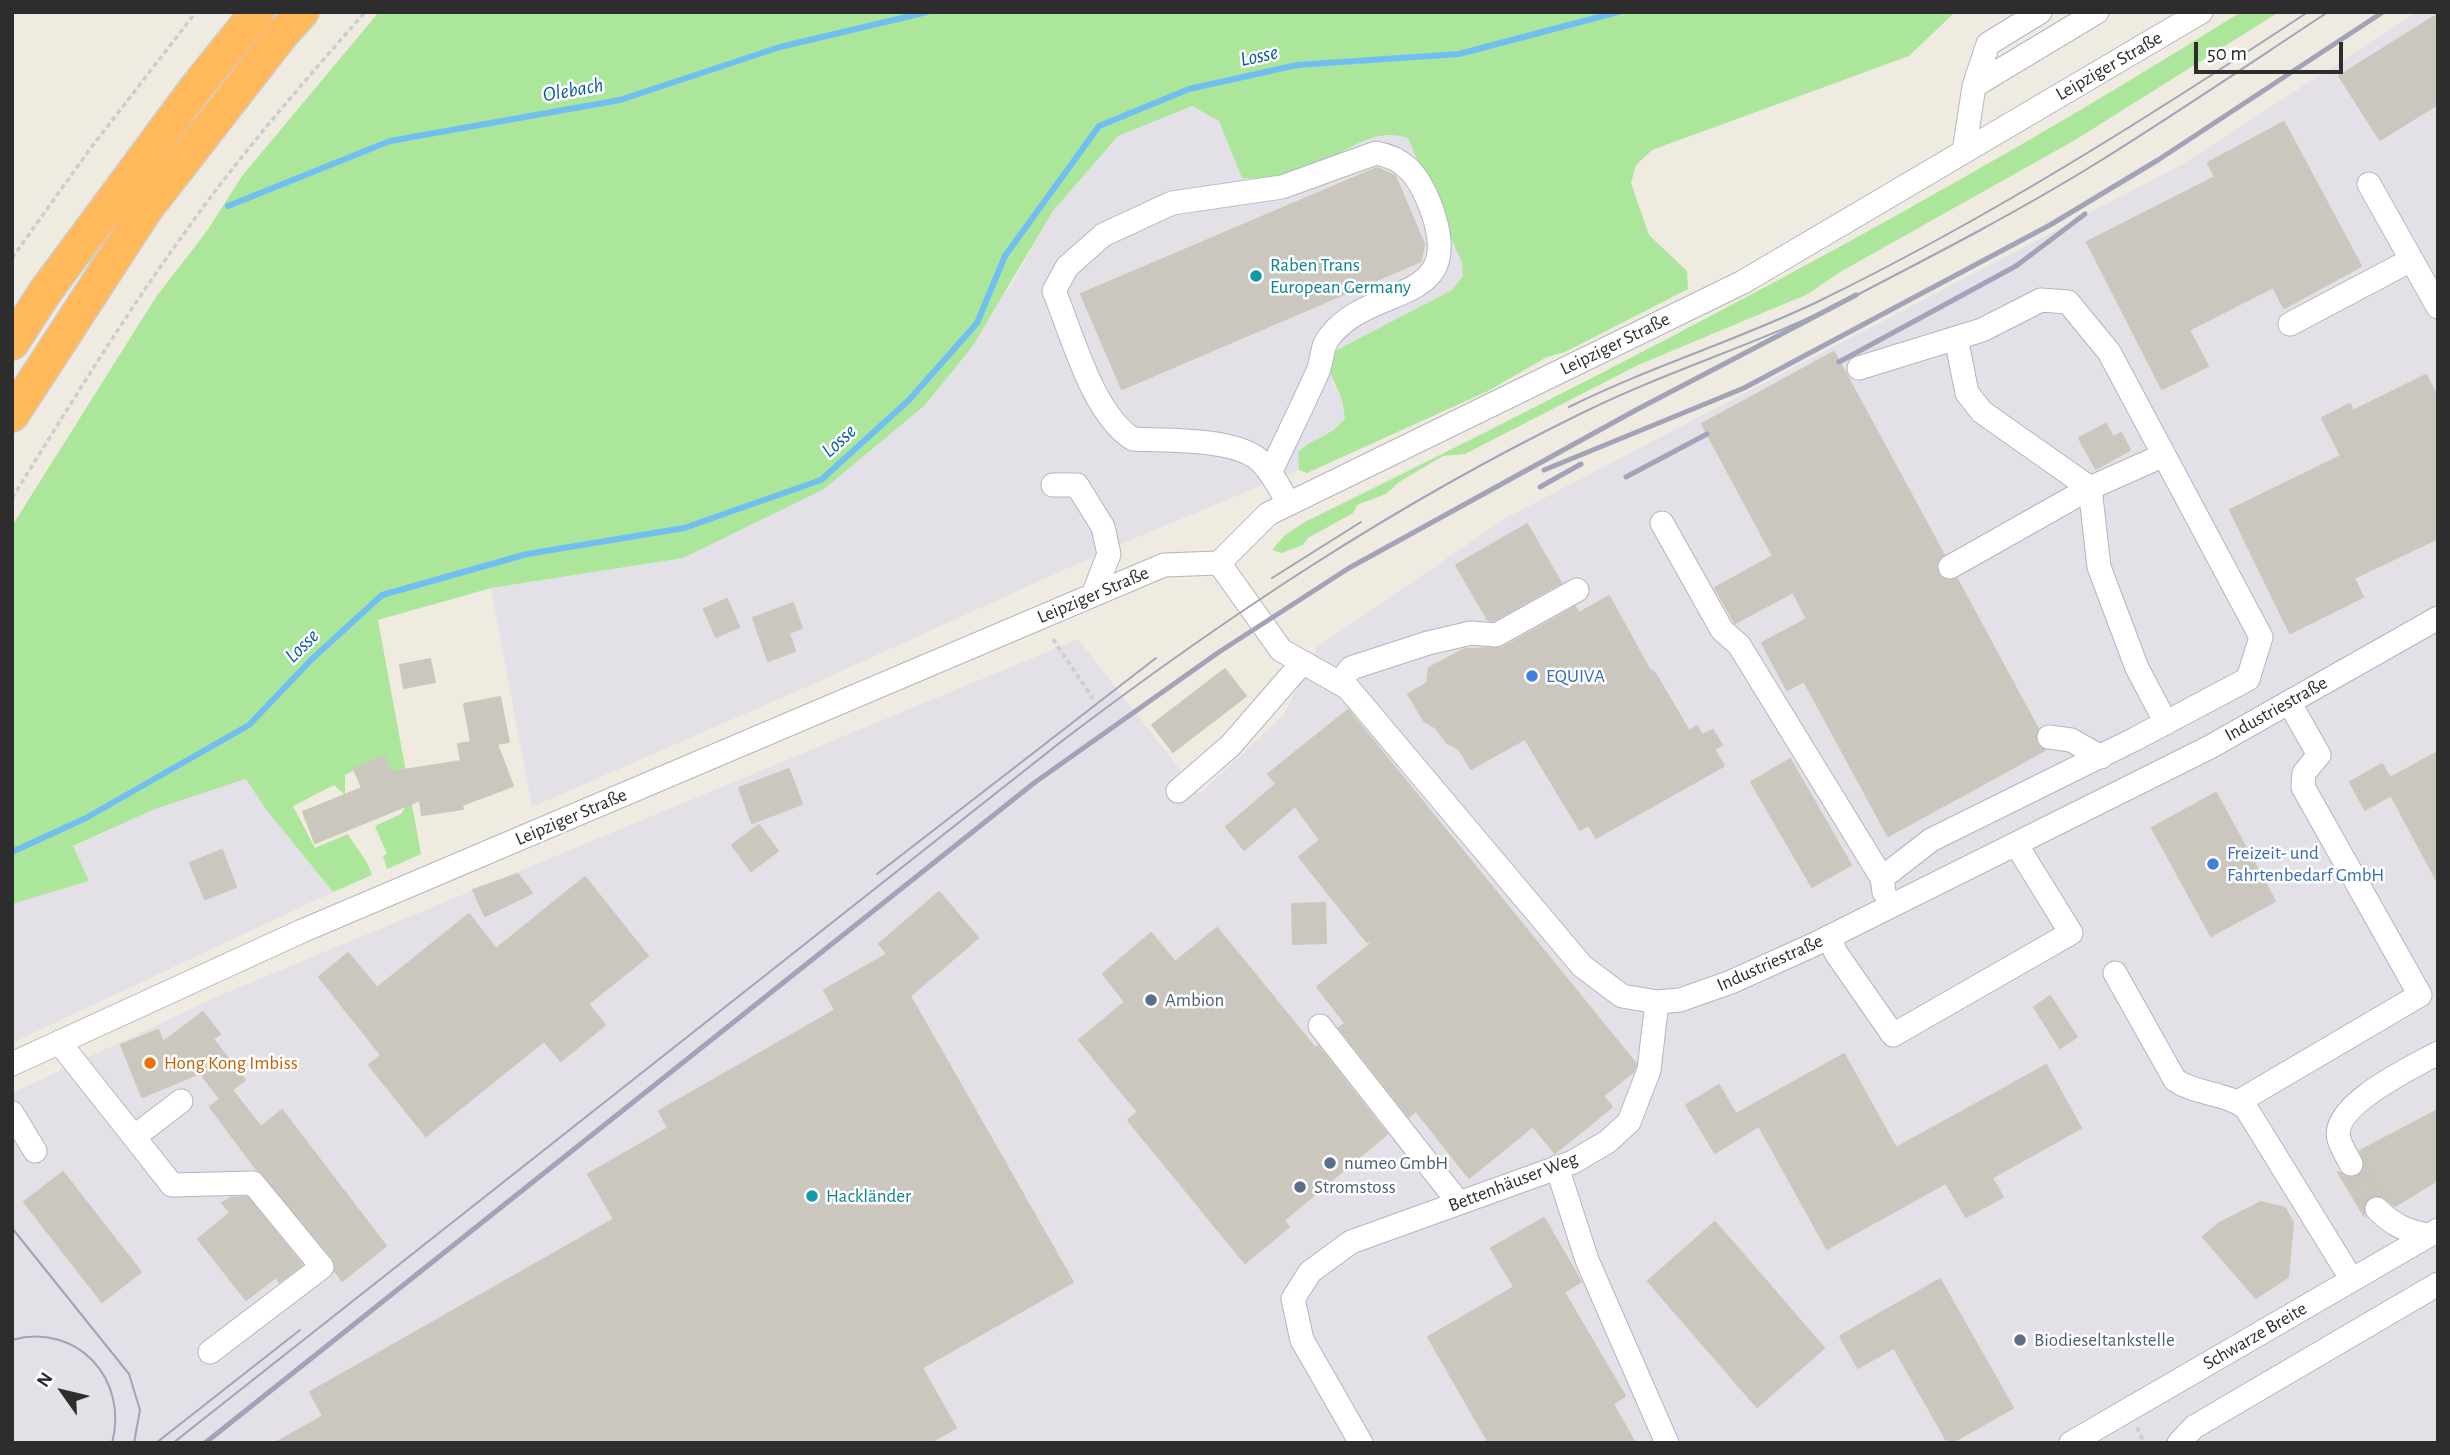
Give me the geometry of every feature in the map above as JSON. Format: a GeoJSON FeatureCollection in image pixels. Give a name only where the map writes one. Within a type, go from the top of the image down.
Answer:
{"type":"FeatureCollection","features":[{"type":"Feature","properties":{"kind":"highway"},"geometry":{"type":"LineString","coordinates":[[12,343],[52,281],[196,88],[257,12]]}},
{"type":"Feature","properties":{"kind":"highway"},"geometry":{"type":"LineString","coordinates":[[12,415],[146,209],[302,12]]}},
{"type":"Feature","properties":{"kind":"street"},"geometry":{"type":"LineString","coordinates":[[1964,152],[1974,86],[1988,44],[2040,12]]}},
{"type":"Feature","properties":{"kind":"street"},"geometry":{"type":"LineString","coordinates":[[1974,86],[2097,12]]}},
{"type":"Feature","properties":{"kind":"street","name":"Leipziger Straße"},"geometry":{"type":"LineString","coordinates":[[12,1063],[335,917],[1164,565],[1219,563],[1268,514],[1743,282],[2201,12]]}},
{"type":"Feature","properties":{"kind":"street"},"geometry":{"type":"LineString","coordinates":[[1270,473],[1319,367],[1323,348],[1330,335],[1355,316],[1405,293],[1434,272],[1442,246],[1434,213],[1414,174],[1406,164],[1390,155],[1376,153],[1282,187],[1172,204],[1103,234],[1067,267],[1054,291],[1100,401],[1121,431],[1133,439],[1225,446],[1247,451],[1270,473],[1289,504]]}},
{"type":"Feature","properties":{"kind":"street"},"geometry":{"type":"LineString","coordinates":[[2369,184],[2438,307]]}},
{"type":"Feature","properties":{"kind":"street"},"geometry":{"type":"LineString","coordinates":[[2290,324],[2412,260]]}},
{"type":"Feature","properties":{"kind":"street"},"geometry":{"type":"LineString","coordinates":[[1859,368],[1982,330],[2041,300],[2068,302],[2109,352],[2261,637],[2248,679],[2101,757],[1931,841],[1882,878]]}},
{"type":"Feature","properties":{"kind":"street"},"geometry":{"type":"LineString","coordinates":[[1956,338],[1967,393],[1982,412],[2090,488],[2099,567],[2137,668],[2166,723]]}},
{"type":"Feature","properties":{"kind":"street"},"geometry":{"type":"LineString","coordinates":[[1950,567],[2090,488],[2164,455]]}},
{"type":"Feature","properties":{"kind":"street"},"geometry":{"type":"LineString","coordinates":[[1053,485],[1077,485],[1102,527],[1109,554],[1093,595]]}},
{"type":"Feature","properties":{"kind":"street"},"geometry":{"type":"LineString","coordinates":[[1662,523],[1722,630],[1739,645],[1882,878],[1886,909]]}},
{"type":"Feature","properties":{"kind":"street","name":"Industriestraße"},"geometry":{"type":"LineString","coordinates":[[1219,563],[1280,650],[1348,688],[1583,966],[1622,996],[1657,1002],[1680,1000],[1731,982],[1886,909],[2210,747],[2438,618]]}},
{"type":"Feature","properties":{"kind":"street"},"geometry":{"type":"LineString","coordinates":[[1339,683],[1350,667],[1428,643],[1471,633],[1496,635],[1577,590]]}},
{"type":"Feature","properties":{"kind":"street"},"geometry":{"type":"LineString","coordinates":[[1178,791],[1231,745],[1302,663]]}},
{"type":"Feature","properties":{"kind":"street"},"geometry":{"type":"LineString","coordinates":[[2238,1102],[2420,995],[2303,787],[2304,774],[2319,755],[2289,702]]}},
{"type":"Feature","properties":{"kind":"street"},"geometry":{"type":"LineString","coordinates":[[2049,737],[2071,740],[2101,757]]}},
{"type":"Feature","properties":{"kind":"street"},"geometry":{"type":"LineString","coordinates":[[1829,937],[1836,953],[1893,1035],[2071,933],[2016,844]]}},
{"type":"Feature","properties":{"kind":"street"},"geometry":{"type":"LineString","coordinates":[[2115,973],[2175,1080],[2186,1087],[2238,1102],[2246,1108],[2352,1280]]}},
{"type":"Feature","properties":{"kind":"street","name":"Bettenhäuser Weg"},"geometry":{"type":"LineString","coordinates":[[1361,1443],[1301,1340],[1293,1299],[1310,1272],[1351,1242],[1558,1167],[1607,1142],[1629,1122],[1649,1070],[1657,1002]]}},
{"type":"Feature","properties":{"kind":"street"},"geometry":{"type":"LineString","coordinates":[[1320,1026],[1459,1203]]}},
{"type":"Feature","properties":{"kind":"street"},"geometry":{"type":"LineString","coordinates":[[59,1042],[172,1185],[253,1182],[322,1267],[210,1352]]}},
{"type":"Feature","properties":{"kind":"street"},"geometry":{"type":"LineString","coordinates":[[2351,1164],[2338,1138],[2341,1123],[2352,1105],[2438,1053]]}},
{"type":"Feature","properties":{"kind":"street"},"geometry":{"type":"LineString","coordinates":[[134,1137],[181,1101]]}},
{"type":"Feature","properties":{"kind":"street"},"geometry":{"type":"LineString","coordinates":[[12,1113],[35,1151]]}},
{"type":"Feature","properties":{"kind":"street"},"geometry":{"type":"LineString","coordinates":[[1558,1167],[1587,1260],[1667,1443]]}},
{"type":"Feature","properties":{"kind":"street"},"geometry":{"type":"LineString","coordinates":[[2377,1209],[2393,1224],[2408,1232],[2433,1233]]}},
{"type":"Feature","properties":{"kind":"street","name":"Schwarze Breite"},"geometry":{"type":"LineString","coordinates":[[2071,1443],[2433,1233]]}},
{"type":"Feature","properties":{"kind":"street"},"geometry":{"type":"LineString","coordinates":[[2179,1443],[2194,1427],[2438,1284]]}},
{"type":"Feature","properties":{"kind":"path"},"geometry":{"type":"LineString","coordinates":[[12,258],[90,149],[196,12]]}},
{"type":"Feature","properties":{"kind":"path"},"geometry":{"type":"LineString","coordinates":[[12,498],[85,381],[183,234],[308,77],[365,12]]}},
{"type":"Feature","properties":{"kind":"path"},"geometry":{"type":"LineString","coordinates":[[1053,639],[1093,699]]}},
{"type":"Feature","properties":{"kind":"shaded area"},"geometry":{"type":"Polygon","coordinates":[[[2417,12],[2438,12],[2438,1443],[12,1443],[12,1093],[221,995],[1078,639],[1199,794],[1283,716],[1317,647],[1506,518],[2183,164],[2417,12]]]}},
{"type":"Feature","properties":{"kind":"shaded area"},"geometry":{"type":"Polygon","coordinates":[[[1192,106],[1219,121],[1242,178],[1264,181],[1320,163],[1365,139],[1393,133],[1408,138],[1462,263],[1463,276],[1452,290],[1335,351],[1333,384],[1342,400],[1345,418],[1335,432],[1303,447],[1298,454],[1299,470],[1123,543],[813,684],[532,807],[491,588],[682,558],[751,524],[1009,289],[1053,211],[1118,136],[1192,106]]]}},
{"type":"Feature","properties":{"kind":"shaded area"},"geometry":{"type":"Polygon","coordinates":[[[247,779],[265,808],[333,892],[12,1043],[12,904],[89,881],[73,847],[155,809],[247,779]]]}},
{"type":"Feature","properties":{"kind":"green space"},"geometry":{"type":"Polygon","coordinates":[[[379,12],[1955,12],[1909,56],[1652,150],[1636,165],[1631,183],[1649,235],[1687,271],[1688,289],[1565,352],[1547,357],[1488,391],[1307,473],[1299,470],[1298,453],[1333,430],[1345,418],[1342,400],[1328,367],[1335,351],[1452,290],[1463,276],[1462,263],[1408,138],[1396,135],[1374,137],[1303,170],[1252,179],[1242,178],[1219,121],[1192,106],[1118,136],[1053,211],[972,347],[925,405],[824,489],[683,558],[491,588],[378,620],[421,854],[387,869],[383,856],[387,854],[375,826],[401,814],[406,806],[384,756],[345,775],[345,795],[334,785],[293,806],[315,848],[348,834],[370,869],[372,875],[333,892],[265,808],[246,779],[155,809],[73,846],[89,881],[12,904],[12,526],[156,297],[207,231],[242,176],[379,12]]]}},
{"type":"Feature","properties":{"kind":"green space"},"geometry":{"type":"Polygon","coordinates":[[[2241,12],[2279,12],[2075,140],[1840,272],[1808,294],[1638,365],[1465,454],[1443,456],[1399,482],[1386,494],[1357,505],[1353,513],[1308,538],[1303,545],[1282,553],[1272,550],[1285,535],[1305,522],[1662,342],[1896,215],[2012,150],[2241,12]]]}},
{"type":"Feature","properties":{"kind":"building"},"geometry":{"type":"Polygon","coordinates":[[[2438,14],[2438,104],[2380,140],[2339,76],[2438,14]]]}},
{"type":"Feature","properties":{"kind":"building"},"geometry":{"type":"Polygon","coordinates":[[[2284,122],[2361,266],[2284,308],[2273,287],[2189,330],[2208,366],[2162,389],[2087,242],[2215,177],[2208,163],[2284,122]]]}},
{"type":"Feature","properties":{"kind":"building","name":"Raben Trans European Germany"},"geometry":{"type":"Polygon","coordinates":[[[1377,168],[1395,176],[1424,244],[1421,261],[1122,389],[1081,294],[1377,168]]]}},
{"type":"Feature","properties":{"kind":"building"},"geometry":{"type":"Polygon","coordinates":[[[1834,352],[1944,555],[1938,561],[1938,573],[1944,579],[1957,579],[2038,729],[2036,743],[2045,750],[1888,836],[1804,681],[1787,690],[1762,643],[1807,619],[1793,592],[1735,623],[1715,588],[1773,556],[1702,424],[1834,352]]]}},
{"type":"Feature","properties":{"kind":"building"},"geometry":{"type":"Polygon","coordinates":[[[2426,375],[2438,398],[2438,538],[2354,578],[2363,597],[2290,633],[2230,510],[2341,456],[2322,418],[2350,404],[2353,411],[2426,375]]]}},
{"type":"Feature","properties":{"kind":"building"},"geometry":{"type":"Polygon","coordinates":[[[2106,424],[2113,437],[2121,433],[2130,450],[2096,469],[2079,438],[2106,424]]]}},
{"type":"Feature","properties":{"kind":"building"},"geometry":{"type":"Polygon","coordinates":[[[1527,524],[1561,583],[1493,621],[1488,620],[1456,565],[1527,524]]]}},
{"type":"Feature","properties":{"kind":"building"},"geometry":{"type":"Polygon","coordinates":[[[1609,596],[1649,669],[1655,673],[1689,731],[1697,726],[1702,735],[1713,730],[1722,745],[1714,749],[1724,766],[1596,838],[1589,825],[1580,830],[1525,739],[1471,769],[1459,749],[1447,743],[1436,728],[1424,721],[1408,694],[1427,683],[1429,668],[1465,649],[1502,648],[1575,607],[1579,613],[1609,596]]]}},
{"type":"Feature","properties":{"kind":"building"},"geometry":{"type":"Polygon","coordinates":[[[727,599],[739,627],[716,637],[704,609],[727,599]]]}},
{"type":"Feature","properties":{"kind":"building"},"geometry":{"type":"Polygon","coordinates":[[[793,603],[802,628],[789,633],[795,651],[768,661],[753,618],[793,603]]]}},
{"type":"Feature","properties":{"kind":"building"},"geometry":{"type":"Polygon","coordinates":[[[430,659],[435,682],[404,688],[400,665],[430,659]]]}},
{"type":"Feature","properties":{"kind":"building"},"geometry":{"type":"Polygon","coordinates":[[[1225,669],[1246,696],[1173,752],[1152,725],[1225,669]]]}},
{"type":"Feature","properties":{"kind":"building"},"geometry":{"type":"Polygon","coordinates":[[[500,697],[509,742],[497,744],[513,786],[462,805],[463,809],[422,815],[420,800],[315,843],[303,812],[362,788],[354,769],[384,756],[391,772],[461,761],[458,744],[471,742],[464,704],[500,697]]]}},
{"type":"Feature","properties":{"kind":"building"},"geometry":{"type":"Polygon","coordinates":[[[1348,710],[1636,1064],[1634,1071],[1603,1096],[1612,1107],[1555,1153],[1533,1126],[1469,1178],[1416,1111],[1409,1117],[1339,1028],[1345,1023],[1317,987],[1373,942],[1367,942],[1299,857],[1320,840],[1295,806],[1244,850],[1226,827],[1276,784],[1268,774],[1348,710]]]}},
{"type":"Feature","properties":{"kind":"building"},"geometry":{"type":"Polygon","coordinates":[[[2438,752],[2438,883],[2391,795],[2365,810],[2350,782],[2382,764],[2390,778],[2438,752]]]}},
{"type":"Feature","properties":{"kind":"building"},"geometry":{"type":"Polygon","coordinates":[[[1790,759],[1851,865],[1812,887],[1751,782],[1790,759]]]}},
{"type":"Feature","properties":{"kind":"building"},"geometry":{"type":"Polygon","coordinates":[[[789,769],[802,804],[752,823],[739,788],[789,769]]]}},
{"type":"Feature","properties":{"kind":"building","name":"Freizeit- und Fahrtenbedarf GmbH"},"geometry":{"type":"Polygon","coordinates":[[[2216,793],[2275,901],[2211,936],[2152,828],[2216,793]]]}},
{"type":"Feature","properties":{"kind":"building"},"geometry":{"type":"Polygon","coordinates":[[[759,825],[778,851],[751,871],[732,845],[759,825]]]}},
{"type":"Feature","properties":{"kind":"building"},"geometry":{"type":"Polygon","coordinates":[[[222,850],[236,887],[205,899],[190,863],[222,850]]]}},
{"type":"Feature","properties":{"kind":"building"},"geometry":{"type":"Polygon","coordinates":[[[518,874],[532,893],[485,916],[473,890],[518,874]]]}},
{"type":"Feature","properties":{"kind":"building"},"geometry":{"type":"Polygon","coordinates":[[[585,877],[648,956],[588,1004],[605,1025],[561,1061],[544,1041],[426,1136],[369,1065],[381,1055],[319,977],[348,953],[377,988],[469,914],[496,949],[585,877]]]}},
{"type":"Feature","properties":{"kind":"building","name":"Hackländer"},"geometry":{"type":"Polygon","coordinates":[[[939,892],[978,938],[910,996],[1073,1282],[922,1368],[956,1428],[929,1443],[275,1443],[323,1416],[310,1392],[614,1219],[588,1174],[668,1128],[659,1111],[835,1010],[824,990],[887,954],[879,944],[939,892]]]}},
{"type":"Feature","properties":{"kind":"building"},"geometry":{"type":"Polygon","coordinates":[[[1325,903],[1326,943],[1293,944],[1292,904],[1325,903]]]}},
{"type":"Feature","properties":{"kind":"building"},"geometry":{"type":"Polygon","coordinates":[[[1217,928],[1315,1048],[1318,1046],[1387,1134],[1284,1220],[1289,1227],[1245,1263],[1128,1120],[1138,1112],[1079,1040],[1125,1002],[1103,974],[1151,933],[1175,962],[1217,928]]]}},
{"type":"Feature","properties":{"kind":"building"},"geometry":{"type":"Polygon","coordinates":[[[2050,996],[2077,1037],[2060,1048],[2034,1007],[2050,996]]]}},
{"type":"Feature","properties":{"kind":"building"},"geometry":{"type":"Polygon","coordinates":[[[203,1012],[220,1034],[213,1039],[245,1080],[232,1090],[261,1127],[282,1110],[386,1246],[342,1281],[335,1271],[333,1258],[257,1170],[210,1107],[220,1099],[200,1073],[142,1097],[121,1045],[158,1030],[163,1042],[203,1012]]]}},
{"type":"Feature","properties":{"kind":"building"},"geometry":{"type":"Polygon","coordinates":[[[1844,1054],[1896,1148],[2046,1065],[2081,1128],[1992,1178],[2003,1197],[1966,1217],[1946,1183],[1827,1249],[1759,1126],[1715,1153],[1686,1105],[1719,1085],[1736,1114],[1844,1054]]]}},
{"type":"Feature","properties":{"kind":"building"},"geometry":{"type":"Polygon","coordinates":[[[2438,1110],[2438,1180],[2395,1206],[2381,1196],[2372,1196],[2364,1205],[2364,1216],[2338,1172],[2350,1178],[2358,1176],[2365,1165],[2360,1151],[2438,1110]]]}},
{"type":"Feature","properties":{"kind":"building"},"geometry":{"type":"Polygon","coordinates":[[[63,1172],[141,1272],[102,1302],[24,1202],[63,1172]]]}},
{"type":"Feature","properties":{"kind":"building"},"geometry":{"type":"Polygon","coordinates":[[[247,1197],[302,1265],[279,1282],[276,1277],[246,1300],[198,1239],[230,1213],[222,1203],[230,1198],[247,1197]]]}},
{"type":"Feature","properties":{"kind":"building"},"geometry":{"type":"Polygon","coordinates":[[[2261,1202],[2285,1208],[2293,1223],[2288,1277],[2256,1298],[2203,1237],[2218,1224],[2261,1202]]]}},
{"type":"Feature","properties":{"kind":"building"},"geometry":{"type":"Polygon","coordinates":[[[1544,1218],[1581,1282],[1564,1292],[1625,1396],[1613,1404],[1635,1443],[1489,1443],[1428,1337],[1514,1287],[1491,1248],[1544,1218]]]}},
{"type":"Feature","properties":{"kind":"building"},"geometry":{"type":"Polygon","coordinates":[[[1715,1222],[1824,1348],[1757,1407],[1648,1281],[1715,1222]]]}},
{"type":"Feature","properties":{"kind":"building"},"geometry":{"type":"Polygon","coordinates":[[[1940,1279],[2013,1408],[1951,1443],[1948,1443],[1894,1348],[1858,1368],[1840,1336],[1940,1279]]]}},
{"type":"Feature","properties":{"kind":"waterway","name":"Olebach"},"geometry":{"type":"LineString","coordinates":[[228,206],[390,141],[620,100],[780,47],[927,12]]}},
{"type":"Feature","properties":{"kind":"waterway","name":"Losse"},"geometry":{"type":"LineString","coordinates":[[12,852],[86,818],[249,725],[312,659],[382,595],[527,554],[684,528],[821,480],[909,400],[977,323],[1005,256],[1099,126],[1189,89],[1297,65],[1459,54],[1618,12]]}},
{"type":"Feature","properties":{"kind":"tunnel"},"geometry":{"type":"LineString","coordinates":[[2351,1164],[2377,1209]]}},
{"type":"Feature","properties":{"kind":"tram line"},"geometry":{"type":"LineString","coordinates":[[1569,407],[1630,379],[1786,316],[1881,270],[2067,165],[2308,12]]}},
{"type":"Feature","properties":{"kind":"tram line"},"geometry":{"type":"LineString","coordinates":[[173,1443],[1062,741],[1248,607],[1377,525],[1510,450],[1612,399],[1786,328],[1855,296],[2010,214],[2129,143],[2328,12]]}},
{"type":"Feature","properties":{"kind":"tram line"},"geometry":{"type":"LineString","coordinates":[[1272,578],[1361,522]]}},
{"type":"Feature","properties":{"kind":"tram line"},"geometry":{"type":"LineString","coordinates":[[877,874],[1156,658]]}},
{"type":"Feature","properties":{"kind":"tram line"},"geometry":{"type":"LineString","coordinates":[[12,1228],[129,1374],[140,1410],[134,1443]]}},
{"type":"Feature","properties":{"kind":"tram line"},"geometry":{"type":"LineString","coordinates":[[156,1443],[300,1330]]}},
{"type":"Feature","properties":{"kind":"tram line"},"geometry":{"type":"LineString","coordinates":[[12,1340],[36,1337],[57,1340],[77,1348],[93,1361],[105,1378],[113,1397],[115,1419],[112,1443]]}},
{"type":"Feature","properties":{"kind":"railway"},"geometry":{"type":"LineString","coordinates":[[1544,470],[1744,388],[2050,225],[2158,160],[2383,12]]}},
{"type":"Feature","properties":{"kind":"railway"},"geometry":{"type":"LineString","coordinates":[[1839,362],[2016,266],[2085,214]]}},
{"type":"Feature","properties":{"kind":"railway"},"geometry":{"type":"LineString","coordinates":[[205,1443],[1034,783],[1219,652],[1349,568],[1636,410],[1856,295]]}},
{"type":"Feature","properties":{"kind":"railway"},"geometry":{"type":"LineString","coordinates":[[1626,477],[1707,434]]}},
{"type":"Feature","properties":{"kind":"railway"},"geometry":{"type":"LineString","coordinates":[[1540,487],[1581,464]]}},
{"type":"Feature","properties":{"kind":"place","name":"Raben Trans European Germany"},"geometry":{"type":"Point","coordinates":[1256,276]}},
{"type":"Feature","properties":{"kind":"place","name":"EQUIVA"},"geometry":{"type":"Point","coordinates":[1532,676]}},
{"type":"Feature","properties":{"kind":"place","name":"Freizeit- und Fahrtenbedarf GmbH"},"geometry":{"type":"Point","coordinates":[2213,864]}},
{"type":"Feature","properties":{"kind":"place","name":"Ambion"},"geometry":{"type":"Point","coordinates":[1151,1000]}},
{"type":"Feature","properties":{"kind":"place","name":"Hong Kong Imbiss"},"geometry":{"type":"Point","coordinates":[150,1063]}},
{"type":"Feature","properties":{"kind":"place","name":"numeo GmbH"},"geometry":{"type":"Point","coordinates":[1330,1163]}},
{"type":"Feature","properties":{"kind":"place","name":"Stromstoss"},"geometry":{"type":"Point","coordinates":[1300,1187]}},
{"type":"Feature","properties":{"kind":"place","name":"Hackländer"},"geometry":{"type":"Point","coordinates":[812,1196]}},
{"type":"Feature","properties":{"kind":"place","name":"Biodieseltankstelle"},"geometry":{"type":"Point","coordinates":[2020,1340]}}]}
